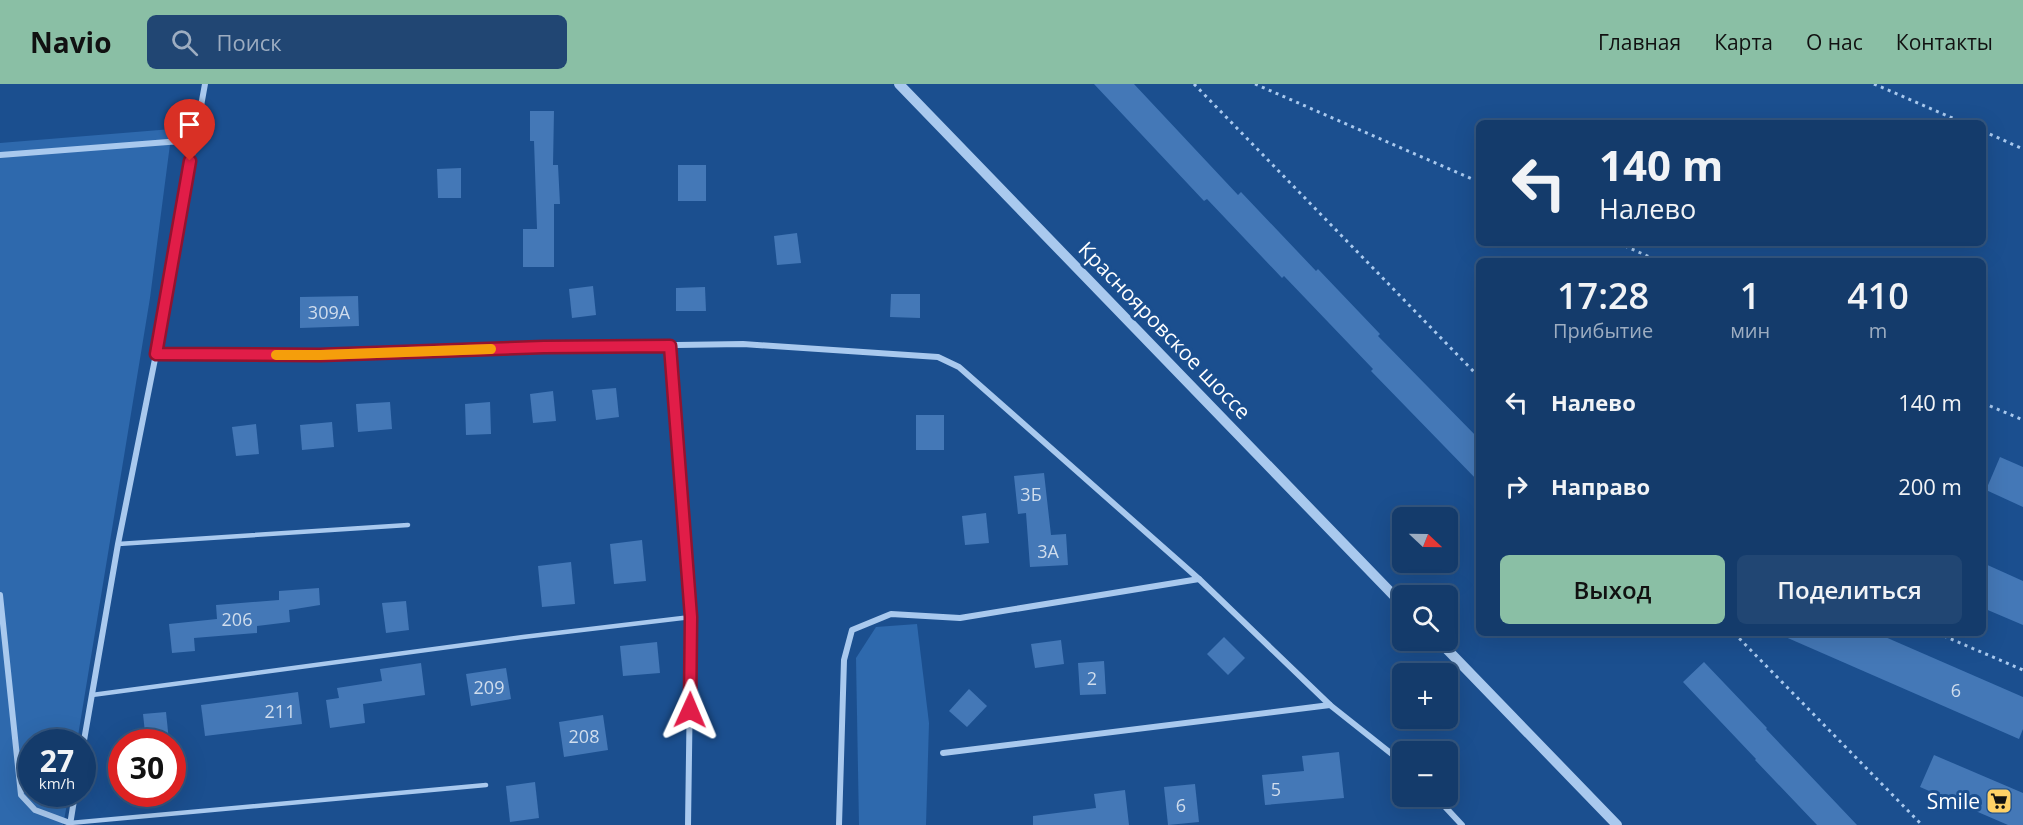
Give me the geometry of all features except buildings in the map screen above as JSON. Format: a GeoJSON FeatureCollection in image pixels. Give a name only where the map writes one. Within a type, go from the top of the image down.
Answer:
{"type":"FeatureCollection","features":[{"type":"Feature","properties":{"kind":"street"},"geometry":{"type":"LineString","coordinates":[[86,729],[118,544],[156,354],[205,84]]}},
{"type":"Feature","properties":{"kind":"street","name":"Краснояровское шоссе"},"geometry":{"type":"LineString","coordinates":[[899,84],[1392,594]]}},
{"type":"Feature","properties":{"kind":"street"},"geometry":{"type":"LineString","coordinates":[[0,155],[194,140]]}},
{"type":"Feature","properties":{"kind":"street"},"geometry":{"type":"LineString","coordinates":[[156,354],[320,355],[533,347],[743,345],[938,357],[959,367],[1199,579],[1330,705],[1392,754]]}},
{"type":"Feature","properties":{"kind":"street"},"geometry":{"type":"LineString","coordinates":[[670,346],[691,617],[688,825]]}},
{"type":"Feature","properties":{"kind":"street"},"geometry":{"type":"LineString","coordinates":[[839,825],[844,660],[852,630],[891,614],[960,618],[1199,579]]}},
{"type":"Feature","properties":{"kind":"street"},"geometry":{"type":"LineString","coordinates":[[0,595],[21,795],[35,810],[70,824],[73,807]]}},
{"type":"Feature","properties":{"kind":"street"},"geometry":{"type":"LineString","coordinates":[[1449,651],[1617,825]]}},
{"type":"Feature","properties":{"kind":"street"},"geometry":{"type":"LineString","coordinates":[[943,753],[1330,705]]}},
{"type":"Feature","properties":{"kind":"street"},"geometry":{"type":"LineString","coordinates":[[1445,807],[1462,825]]}},
{"type":"Feature","properties":{"kind":"lane"},"geometry":{"type":"LineString","coordinates":[[118,544],[408,525]]}},
{"type":"Feature","properties":{"kind":"lane"},"geometry":{"type":"LineString","coordinates":[[93,695],[691,617]]}},
{"type":"Feature","properties":{"kind":"lane"},"geometry":{"type":"LineString","coordinates":[[70,824],[486,785]]}},
{"type":"Feature","properties":{"kind":"path"},"geometry":{"type":"LineString","coordinates":[[1194,84],[1476,374]]}},
{"type":"Feature","properties":{"kind":"path"},"geometry":{"type":"LineString","coordinates":[[1255,84],[1476,181]]}},
{"type":"Feature","properties":{"kind":"path"},"geometry":{"type":"LineString","coordinates":[[1874,84],[1957,120]]}},
{"type":"Feature","properties":{"kind":"path"},"geometry":{"type":"LineString","coordinates":[[1986,132],[2023,149]]}},
{"type":"Feature","properties":{"kind":"path"},"geometry":{"type":"LineString","coordinates":[[1625,246],[1652,258]]}},
{"type":"Feature","properties":{"kind":"path"},"geometry":{"type":"LineString","coordinates":[[1986,404],[2023,420]]}},
{"type":"Feature","properties":{"kind":"path"},"geometry":{"type":"LineString","coordinates":[[1737,636],[1922,825]]}},
{"type":"Feature","properties":{"kind":"path"},"geometry":{"type":"LineString","coordinates":[[1944,636],[2023,670]]}},
{"type":"Feature","properties":{"kind":"shaded area"},"geometry":{"type":"Polygon","coordinates":[[[172,129],[150,298],[79,729],[18,729],[18,807],[66,807],[63,825],[0,825],[0,143],[172,129]]]}},
{"type":"Feature","properties":{"kind":"shaded area"},"geometry":{"type":"Polygon","coordinates":[[[917,624],[929,723],[926,825],[859,825],[856,658],[876,627],[917,624]]]}},
{"type":"Feature","properties":{"kind":"slow traffic"},"geometry":{"type":"LineString","coordinates":[[276,355],[491,349]]}},
{"type":"Feature","properties":{"kind":"place","name":"Smile"},"geometry":{"type":"Point","coordinates":[1999,801]}},
{"type":"Feature","properties":{"kind":"route"},"geometry":{"type":"LineString","coordinates":[[190,161],[156,354],[320,355],[544,347],[670,346],[691,617],[690,710]]}}]}
